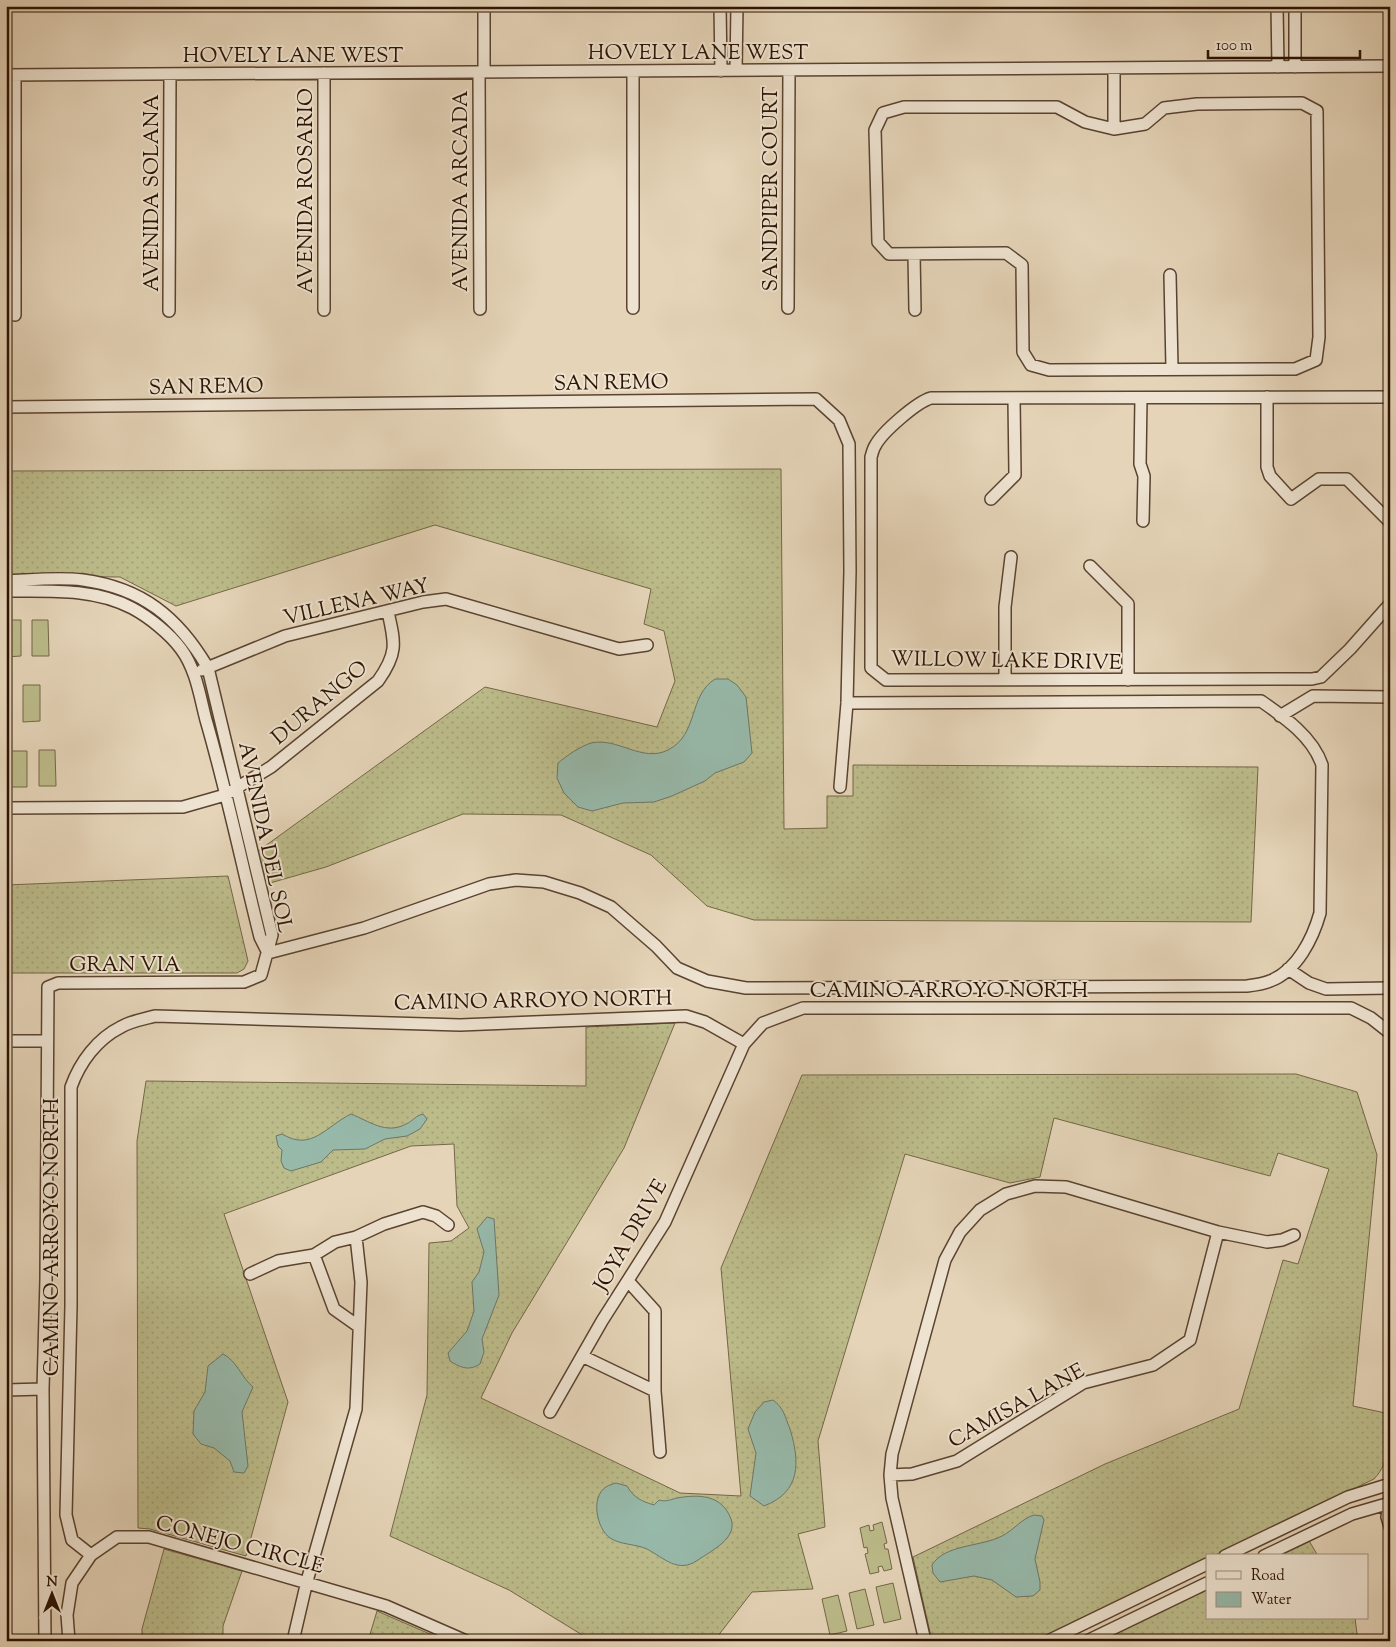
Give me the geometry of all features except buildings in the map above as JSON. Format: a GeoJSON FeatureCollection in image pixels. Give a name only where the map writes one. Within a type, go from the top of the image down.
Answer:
{"type":"FeatureCollection","features":[{"type":"Feature","properties":{"kind":"street","name":"AVENIDA ARCADA"},"geometry":{"type":"LineString","coordinates":[[480,310],[481,72],[484,6]]}},
{"type":"Feature","properties":{"kind":"street"},"geometry":{"type":"LineString","coordinates":[[720,6],[721,70]]}},
{"type":"Feature","properties":{"kind":"street"},"geometry":{"type":"LineString","coordinates":[[736,70],[737,6]]}},
{"type":"Feature","properties":{"kind":"street"},"geometry":{"type":"LineString","coordinates":[[1277,6],[1278,67]]}},
{"type":"Feature","properties":{"kind":"street"},"geometry":{"type":"LineString","coordinates":[[1295,6],[1295,67]]}},
{"type":"Feature","properties":{"kind":"street","name":"HOVELY LANE WEST"},"geometry":{"type":"LineString","coordinates":[[11,75],[1390,66]]}},
{"type":"Feature","properties":{"kind":"street"},"geometry":{"type":"LineString","coordinates":[[1114,68],[1114,129]]}},
{"type":"Feature","properties":{"kind":"street","name":"SANDPIPER COURT"},"geometry":{"type":"LineString","coordinates":[[788,308],[789,70]]}},
{"type":"Feature","properties":{"kind":"street"},"geometry":{"type":"LineString","coordinates":[[633,71],[634,308]]}},
{"type":"Feature","properties":{"kind":"street","name":"AVENIDA ROSARIO"},"geometry":{"type":"LineString","coordinates":[[324,73],[324,310]]}},
{"type":"Feature","properties":{"kind":"street","name":"AVENIDA SOLANA"},"geometry":{"type":"LineString","coordinates":[[169,311],[170,74]]}},
{"type":"Feature","properties":{"kind":"street"},"geometry":{"type":"LineString","coordinates":[[11,75],[15,315]]}},
{"type":"Feature","properties":{"kind":"street"},"geometry":{"type":"LineString","coordinates":[[1302,103],[1317,111],[1319,337],[1316,360],[1295,369],[1172,368],[1050,370],[1031,365],[1023,352],[1022,265],[1006,253],[914,254],[888,254],[878,242],[875,130],[883,114],[904,107],[1057,107],[1085,122],[1114,129],[1145,124],[1164,108],[1197,104],[1302,103]]}},
{"type":"Feature","properties":{"kind":"street"},"geometry":{"type":"LineString","coordinates":[[914,254],[915,310]]}},
{"type":"Feature","properties":{"kind":"street"},"geometry":{"type":"LineString","coordinates":[[1170,275],[1172,368]]}},
{"type":"Feature","properties":{"kind":"street"},"geometry":{"type":"LineString","coordinates":[[1267,397],[1267,467],[1270,476],[1291,498],[1320,478],[1347,479],[1390,522]]}},
{"type":"Feature","properties":{"kind":"street","name":"WILLOW LAKE DRIVE"},"geometry":{"type":"LineString","coordinates":[[1390,397],[923,400],[914,405],[874,446],[871,457],[871,668],[886,680],[1128,680],[1321,677],[1363,635],[1390,604]]}},
{"type":"Feature","properties":{"kind":"street"},"geometry":{"type":"LineString","coordinates":[[1141,398],[1140,464],[1144,476],[1143,521]]}},
{"type":"Feature","properties":{"kind":"street","name":"SAN REMO"},"geometry":{"type":"LineString","coordinates":[[6,407],[816,399],[839,420],[849,444],[847,703],[840,787]]}},
{"type":"Feature","properties":{"kind":"street"},"geometry":{"type":"LineString","coordinates":[[991,499],[1015,475],[1014,399]]}},
{"type":"Feature","properties":{"kind":"street"},"geometry":{"type":"LineString","coordinates":[[1005,680],[1004,607],[1012,557]]}},
{"type":"Feature","properties":{"kind":"street"},"geometry":{"type":"LineString","coordinates":[[1090,566],[1128,604],[1128,680]]}},
{"type":"Feature","properties":{"kind":"street","name":"AVENIDA DEL SOL"},"geometry":{"type":"LineString","coordinates":[[6,581],[82,580],[135,593],[167,614],[197,649],[208,668],[238,788],[272,935],[268,953]]}},
{"type":"Feature","properties":{"kind":"street","name":"AVENIDA DEL SOL"},"geometry":{"type":"LineString","coordinates":[[6,591],[59,591],[102,596],[133,608],[159,627],[181,649],[193,674],[260,937],[268,953]]}},
{"type":"Feature","properties":{"kind":"street","name":"VILLENA WAY"},"geometry":{"type":"LineString","coordinates":[[193,674],[285,636],[423,602],[446,599],[619,649],[647,645]]}},
{"type":"Feature","properties":{"kind":"street","name":"DURANGO"},"geometry":{"type":"LineString","coordinates":[[6,808],[183,807],[225,795],[271,768],[378,681],[391,663],[394,640],[388,612]]}},
{"type":"Feature","properties":{"kind":"street"},"geometry":{"type":"LineString","coordinates":[[1280,716],[1313,696],[1390,697]]}},
{"type":"Feature","properties":{"kind":"street"},"geometry":{"type":"LineString","coordinates":[[268,953],[364,928],[488,884],[516,880],[544,882],[580,893],[611,907],[656,946],[677,968],[707,981],[746,988],[1247,986],[1271,981],[1288,968],[1314,936],[1320,914],[1322,765],[1318,753],[1309,742],[1261,701],[847,703]]}},
{"type":"Feature","properties":{"kind":"street","name":"GRAN VIA"},"geometry":{"type":"LineString","coordinates":[[45,1641],[43,1389],[46,1279],[48,987],[58,983],[244,982],[261,975],[268,953]]}},
{"type":"Feature","properties":{"kind":"street"},"geometry":{"type":"LineString","coordinates":[[1288,968],[1309,984],[1326,989],[1390,988]]}},
{"type":"Feature","properties":{"kind":"street","name":"CAMINO ARROYO NORTH"},"geometry":{"type":"LineString","coordinates":[[91,1555],[72,1540],[66,1514],[71,1306],[71,1087],[78,1068],[98,1044],[121,1026],[155,1016],[460,1025],[686,1016],[705,1022],[744,1044],[763,1024],[803,1008],[1352,1008],[1371,1018],[1390,1033]]}},
{"type":"Feature","properties":{"kind":"street"},"geometry":{"type":"LineString","coordinates":[[6,1041],[47,1041]]}},
{"type":"Feature","properties":{"kind":"street","name":"JOYA DRIVE"},"geometry":{"type":"LineString","coordinates":[[550,1412],[584,1357],[602,1321],[665,1222],[744,1044]]}},
{"type":"Feature","properties":{"kind":"street"},"geometry":{"type":"LineString","coordinates":[[925,1641],[892,1498],[890,1475],[896,1433],[945,1260],[960,1232],[980,1210],[1006,1194],[1035,1186],[1066,1187],[1218,1232],[1267,1242],[1294,1236]]}},
{"type":"Feature","properties":{"kind":"street"},"geometry":{"type":"LineString","coordinates":[[250,1274],[278,1261],[314,1255],[335,1242],[356,1237],[384,1224],[423,1212],[436,1216],[448,1225]]}},
{"type":"Feature","properties":{"kind":"street","name":"CAMISA LANE"},"geometry":{"type":"LineString","coordinates":[[890,1475],[912,1474],[957,1461],[1083,1383],[1153,1365],[1190,1340],[1218,1232]]}},
{"type":"Feature","properties":{"kind":"street"},"geometry":{"type":"LineString","coordinates":[[293,1641],[307,1581],[356,1409],[361,1282],[356,1237]]}},
{"type":"Feature","properties":{"kind":"street"},"geometry":{"type":"LineString","coordinates":[[314,1255],[334,1309],[358,1326]]}},
{"type":"Feature","properties":{"kind":"street"},"geometry":{"type":"LineString","coordinates":[[628,1281],[655,1311],[655,1392],[660,1452]]}},
{"type":"Feature","properties":{"kind":"street"},"geometry":{"type":"LineString","coordinates":[[584,1357],[655,1392]]}},
{"type":"Feature","properties":{"kind":"street"},"geometry":{"type":"LineString","coordinates":[[6,1390],[43,1389]]}},
{"type":"Feature","properties":{"kind":"street"},"geometry":{"type":"LineString","coordinates":[[1229,1554],[1348,1497],[1390,1484]]}},
{"type":"Feature","properties":{"kind":"street"},"geometry":{"type":"LineString","coordinates":[[1268,1554],[1352,1514],[1389,1500],[1387,1517],[1390,1527]]}},
{"type":"Feature","properties":{"kind":"street","name":"CONEJO CIRCLE"},"geometry":{"type":"LineString","coordinates":[[69,1641],[67,1615],[72,1583],[91,1555],[117,1537],[149,1537],[307,1581],[386,1606],[466,1641]]}},
{"type":"Feature","properties":{"kind":"street"},"geometry":{"type":"LineString","coordinates":[[1048,1641],[1206,1564]]}},
{"type":"Feature","properties":{"kind":"street"},"geometry":{"type":"LineString","coordinates":[[1087,1641],[1206,1583]]}},
{"type":"Feature","properties":{"kind":"shaded area"},"geometry":{"type":"Polygon","coordinates":[[[781,469],[784,829],[827,828],[827,796],[853,796],[853,765],[1258,767],[1251,922],[754,920],[707,906],[651,855],[561,815],[463,814],[326,867],[263,885],[254,854],[485,687],[657,727],[675,681],[664,631],[644,624],[651,589],[435,525],[176,606],[120,577],[6,576],[6,471],[781,469]]]}},
{"type":"Feature","properties":{"kind":"shaded area"},"geometry":{"type":"Polygon","coordinates":[[[6,620],[21,620],[21,656],[6,657],[6,620]]]}},
{"type":"Feature","properties":{"kind":"shaded area"},"geometry":{"type":"Polygon","coordinates":[[[32,620],[48,620],[49,656],[32,656],[32,620]]]}},
{"type":"Feature","properties":{"kind":"shaded area"},"geometry":{"type":"Polygon","coordinates":[[[23,685],[40,685],[40,721],[23,722],[23,685]]]}},
{"type":"Feature","properties":{"kind":"shaded area"},"geometry":{"type":"Polygon","coordinates":[[[39,750],[55,750],[56,786],[39,786],[39,750]]]}},
{"type":"Feature","properties":{"kind":"shaded area"},"geometry":{"type":"Polygon","coordinates":[[[10,751],[27,751],[27,787],[10,787],[10,751]]]}},
{"type":"Feature","properties":{"kind":"shaded area"},"geometry":{"type":"Polygon","coordinates":[[[228,876],[248,961],[244,969],[237,973],[6,973],[6,885],[228,876]]]}},
{"type":"Feature","properties":{"kind":"shaded area"},"geometry":{"type":"Polygon","coordinates":[[[675,1023],[624,1148],[512,1333],[481,1398],[680,1493],[741,1496],[721,1268],[802,1075],[1296,1074],[1357,1092],[1377,1155],[1353,1406],[1390,1414],[1387,1457],[1380,1472],[1374,1479],[1217,1554],[1206,1554],[1206,1558],[1035,1641],[932,1641],[913,1557],[1105,1464],[1239,1409],[1283,1260],[1298,1264],[1329,1169],[1278,1153],[1270,1176],[1054,1118],[1040,1177],[1010,1183],[905,1154],[818,1441],[825,1527],[798,1534],[813,1589],[752,1592],[714,1641],[592,1641],[509,1590],[390,1536],[427,1395],[429,1243],[451,1241],[469,1228],[457,1206],[454,1144],[411,1146],[224,1214],[288,1402],[246,1556],[150,1529],[138,1528],[137,1141],[146,1081],[586,1086],[586,1027],[675,1023]]]}},
{"type":"Feature","properties":{"kind":"shaded area"},"geometry":{"type":"Polygon","coordinates":[[[882,1522],[887,1543],[884,1544],[885,1549],[888,1549],[892,1569],[884,1571],[882,1566],[878,1567],[879,1572],[870,1574],[865,1554],[868,1553],[867,1547],[864,1548],[860,1528],[869,1525],[870,1531],[874,1530],[873,1525],[882,1522]]]}},
{"type":"Feature","properties":{"kind":"shaded area"},"geometry":{"type":"Polygon","coordinates":[[[1308,1539],[1317,1554],[1278,1554],[1308,1539]]]}},
{"type":"Feature","properties":{"kind":"shaded area"},"geometry":{"type":"Polygon","coordinates":[[[164,1549],[242,1571],[223,1626],[223,1641],[142,1641],[142,1629],[164,1549]]]}},
{"type":"Feature","properties":{"kind":"shaded area"},"geometry":{"type":"Polygon","coordinates":[[[893,1583],[901,1619],[884,1623],[876,1587],[893,1583]]]}},
{"type":"Feature","properties":{"kind":"shaded area"},"geometry":{"type":"Polygon","coordinates":[[[1206,1588],[1206,1620],[1355,1620],[1358,1641],[1099,1641],[1206,1588]]]}},
{"type":"Feature","properties":{"kind":"shaded area"},"geometry":{"type":"Polygon","coordinates":[[[865,1589],[874,1625],[857,1629],[849,1593],[865,1589]]]}},
{"type":"Feature","properties":{"kind":"shaded area"},"geometry":{"type":"Polygon","coordinates":[[[838,1595],[847,1631],[830,1635],[822,1599],[838,1595]]]}},
{"type":"Feature","properties":{"kind":"shaded area"},"geometry":{"type":"Polygon","coordinates":[[[377,1611],[446,1641],[368,1641],[377,1611]]]}},
{"type":"Feature","properties":{"kind":"water"},"geometry":{"type":"Polygon","coordinates":[[[715,679],[728,679],[737,685],[746,697],[752,753],[744,762],[715,773],[705,781],[672,796],[654,802],[623,803],[592,811],[578,807],[564,793],[557,778],[558,763],[591,743],[611,743],[649,754],[668,750],[678,743],[685,735],[696,705],[706,686],[715,679]]]}},
{"type":"Feature","properties":{"kind":"water"},"geometry":{"type":"Polygon","coordinates":[[[351,1114],[385,1128],[399,1127],[423,1114],[427,1119],[420,1129],[407,1136],[385,1139],[365,1149],[333,1150],[321,1162],[291,1171],[284,1168],[281,1161],[282,1150],[278,1146],[276,1136],[282,1134],[293,1139],[310,1139],[351,1114]]]}},
{"type":"Feature","properties":{"kind":"water"},"geometry":{"type":"Polygon","coordinates":[[[487,1217],[494,1219],[499,1295],[482,1339],[484,1352],[480,1364],[465,1368],[450,1361],[448,1353],[467,1331],[474,1311],[472,1282],[479,1272],[484,1252],[477,1229],[487,1217]]]}},
{"type":"Feature","properties":{"kind":"water"},"geometry":{"type":"Polygon","coordinates":[[[223,1354],[232,1361],[253,1387],[242,1412],[248,1466],[244,1473],[234,1472],[230,1461],[214,1448],[201,1444],[193,1434],[194,1411],[205,1392],[208,1366],[223,1354]]]}},
{"type":"Feature","properties":{"kind":"water"},"geometry":{"type":"Polygon","coordinates":[[[773,1400],[782,1410],[790,1429],[796,1464],[795,1475],[785,1493],[764,1506],[750,1496],[756,1453],[748,1429],[755,1412],[764,1402],[773,1400]]]}},
{"type":"Feature","properties":{"kind":"water"},"geometry":{"type":"Polygon","coordinates":[[[616,1483],[627,1486],[638,1498],[654,1505],[659,1500],[666,1501],[694,1496],[709,1498],[722,1505],[727,1511],[731,1519],[731,1532],[716,1548],[691,1564],[684,1565],[671,1563],[643,1547],[614,1540],[605,1534],[602,1528],[597,1513],[597,1505],[601,1492],[607,1486],[616,1483]]]}},
{"type":"Feature","properties":{"kind":"water"},"geometry":{"type":"Polygon","coordinates":[[[1034,1515],[1042,1516],[1044,1520],[1035,1559],[1040,1590],[1033,1596],[1016,1597],[992,1580],[974,1576],[940,1582],[933,1573],[932,1565],[945,1553],[954,1549],[993,1540],[1034,1515]]]}}]}
